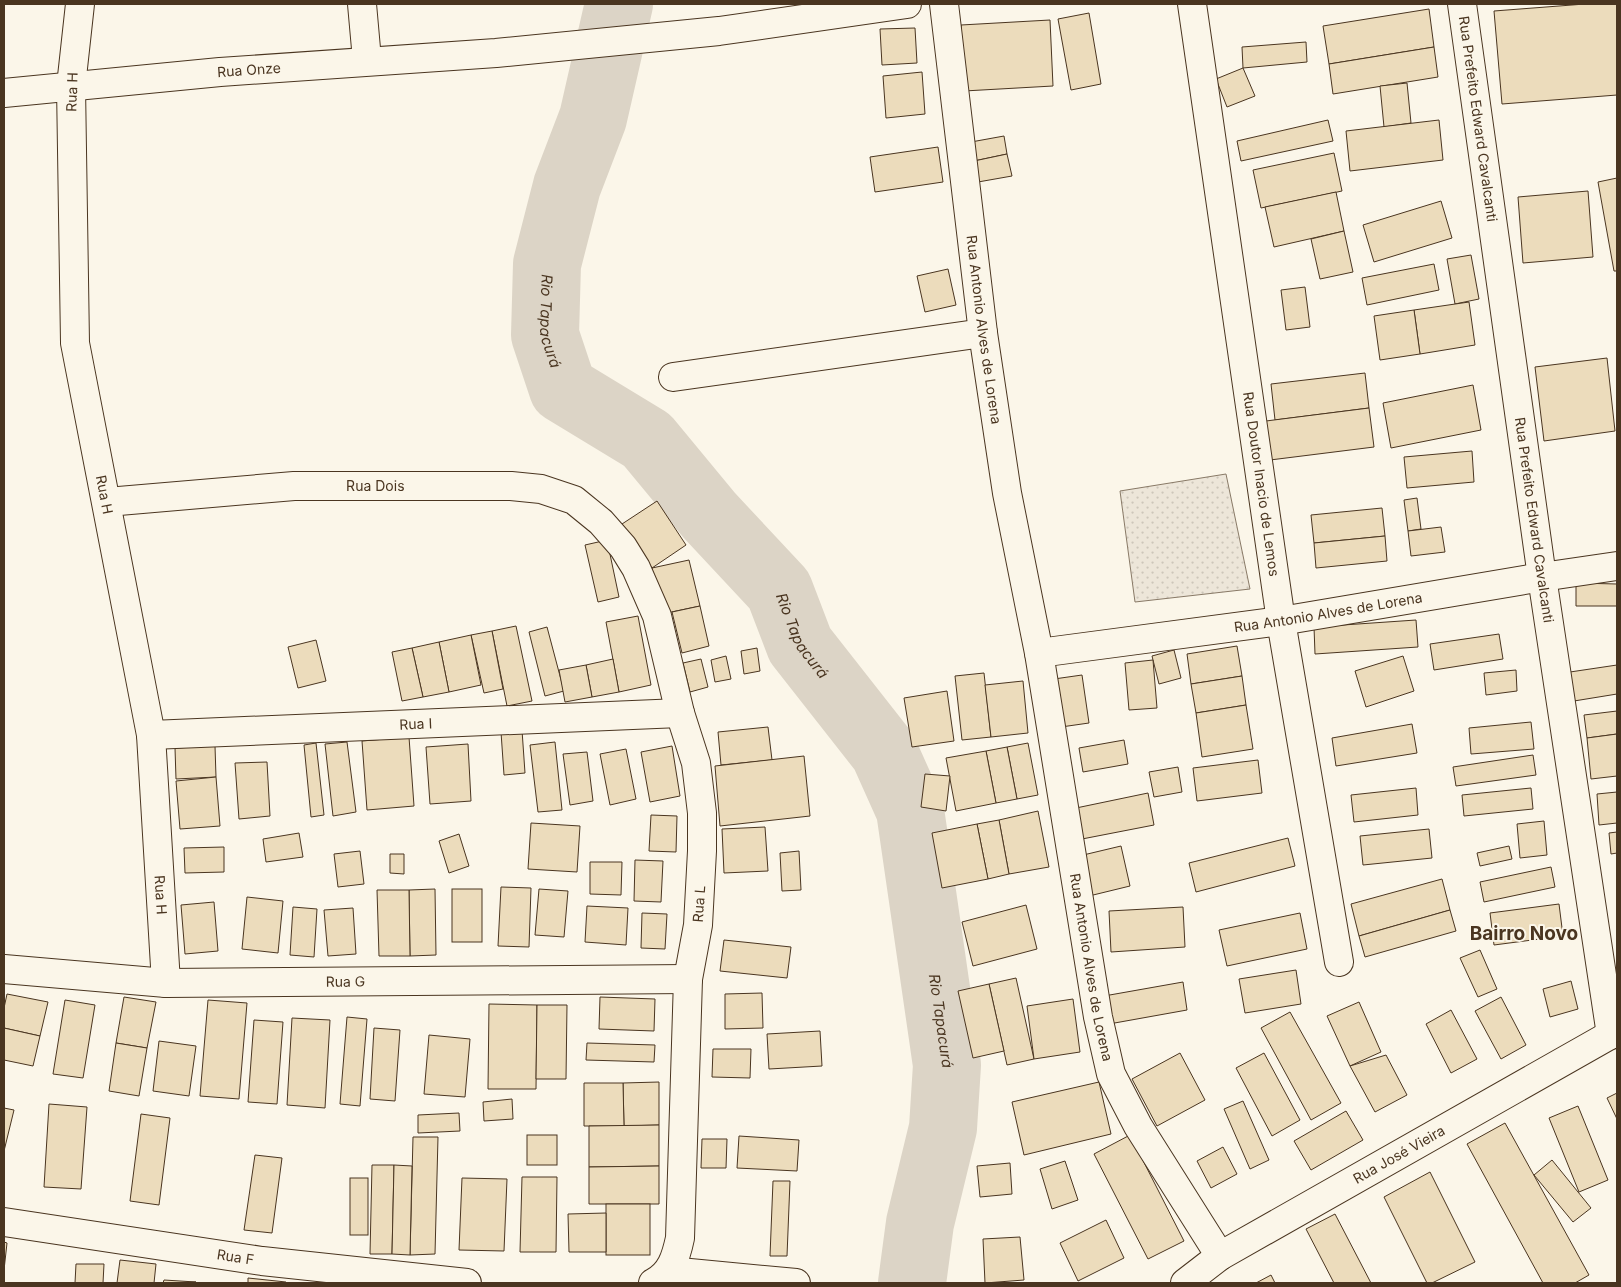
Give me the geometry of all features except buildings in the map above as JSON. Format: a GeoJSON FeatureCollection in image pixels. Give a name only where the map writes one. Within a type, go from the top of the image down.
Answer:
{"type":"FeatureCollection","features":[{"type":"Feature","properties":{"kind":"street","name":"Rua H"},"geometry":{"type":"LineString","coordinates":[[80,4],[71,86],[74,343],[107,502],[151,735],[166,983]]}},
{"type":"Feature","properties":{"kind":"street"},"geometry":{"type":"LineString","coordinates":[[362,4],[367,60]]}},
{"type":"Feature","properties":{"kind":"street","name":"Rua Onze"},"geometry":{"type":"LineString","coordinates":[[4,93],[367,60],[496,53],[719,31],[908,4]]}},
{"type":"Feature","properties":{"kind":"street","name":"Rua Antonio Alves de Lorena"},"geometry":{"type":"LineString","coordinates":[[944,4],[983,333],[1007,493],[1039,652],[1088,958],[1112,1074],[1138,1126],[1220,1256]]}},
{"type":"Feature","properties":{"kind":"street","name":"Rua Doutor Inacio de Lemos"},"geometry":{"type":"LineString","coordinates":[[1192,4],[1282,621],[1339,962]]}},
{"type":"Feature","properties":{"kind":"street","name":"Rua Prefeito Edward Cavalcanti"},"geometry":{"type":"LineString","coordinates":[[1462,4],[1542,576],[1614,1033]]}},
{"type":"Feature","properties":{"kind":"street"},"geometry":{"type":"LineString","coordinates":[[673,377],[983,333]]}},
{"type":"Feature","properties":{"kind":"street","name":"Rua Dois"},"geometry":{"type":"LineString","coordinates":[[107,502],[294,486],[511,486],[541,489],[574,500],[601,522],[623,547]]}},
{"type":"Feature","properties":{"kind":"street","name":"Rua L"},"geometry":{"type":"LineString","coordinates":[[623,547],[639,574],[657,616],[680,713],[696,763],[702,813],[698,924],[688,979],[680,1238],[677,1255],[661,1277]]}},
{"type":"Feature","properties":{"kind":"street","name":"Rua Antonio Alves de Lorena"},"geometry":{"type":"LineString","coordinates":[[1039,652],[1282,621],[1542,576],[1617,566]]}},
{"type":"Feature","properties":{"kind":"street","name":"Rua I"},"geometry":{"type":"LineString","coordinates":[[151,735],[680,713]]}},
{"type":"Feature","properties":{"kind":"street","name":"Rua G"},"geometry":{"type":"LineString","coordinates":[[4,969],[166,983],[688,979]]}},
{"type":"Feature","properties":{"kind":"street","name":"Rua José Vieira"},"geometry":{"type":"LineString","coordinates":[[1185,1283],[1220,1256],[1614,1033]]}},
{"type":"Feature","properties":{"kind":"street","name":"Rua F"},"geometry":{"type":"LineString","coordinates":[[4,1222],[262,1261],[467,1283]]}},
{"type":"Feature","properties":{"kind":"street"},"geometry":{"type":"LineString","coordinates":[[661,1277],[796,1283]]}},
{"type":"Feature","properties":{"kind":"shaded area"},"geometry":{"type":"Polygon","coordinates":[[[1226,474],[1250,589],[1135,602],[1120,491],[1226,474]]]}},
{"type":"Feature","properties":{"kind":"waterway","name":"Rio Tapacurá"},"geometry":{"type":"LineString","coordinates":[[619,4],[593,118],[567,186],[547,264],[545,335],[563,389],[647,440],[709,515],[779,590],[800,645],[884,752],[910,810],[947,1065],[943,1128],[920,1223],[912,1283]]}},
{"type":"Feature","properties":{"kind":"district","name":"Bairro Novo"},"geometry":{"type":"Point","coordinates":[1524,933]}}]}
